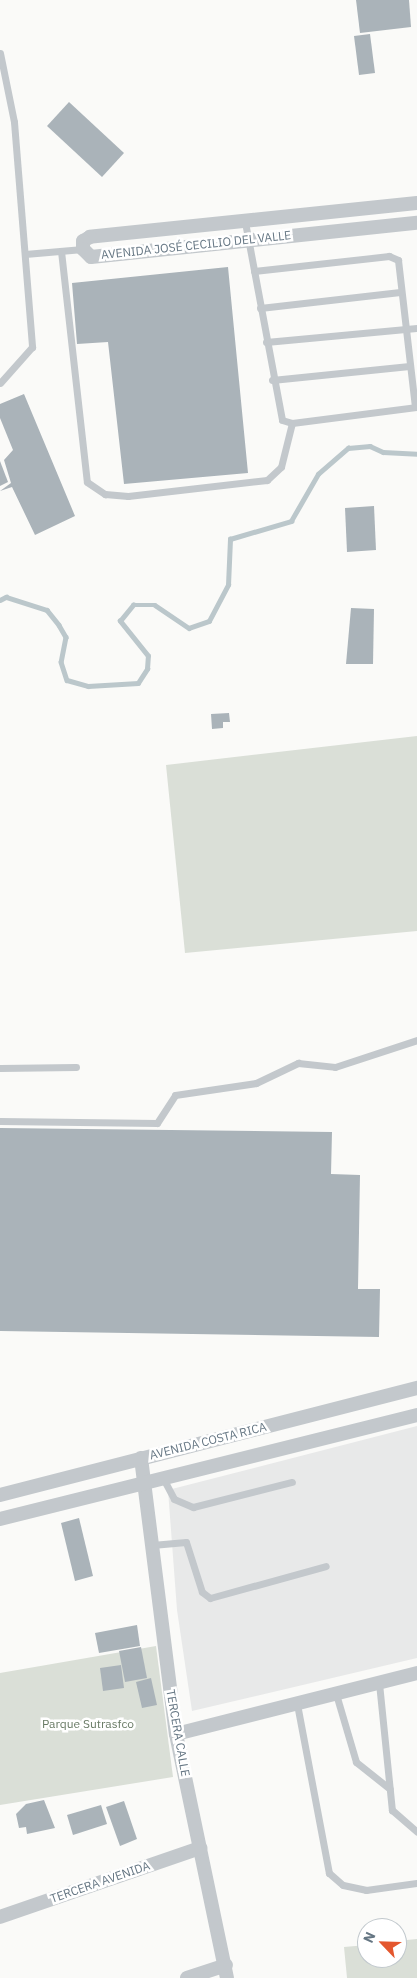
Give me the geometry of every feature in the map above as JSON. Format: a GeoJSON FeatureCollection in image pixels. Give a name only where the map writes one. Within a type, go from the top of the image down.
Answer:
{"type":"FeatureCollection","features":[{"type":"Feature","properties":{"kind":"street","name":"AVENIDA JOSÉ CECILIO DEL VALLE"},"geometry":{"type":"LineString","coordinates":[[417,203],[90,237],[83,241],[82,249],[91,257],[248,239],[417,223]]}},
{"type":"Feature","properties":{"kind":"street","name":"AVENIDA COSTA RICA"},"geometry":{"type":"LineString","coordinates":[[0,1495],[417,1388]]}},
{"type":"Feature","properties":{"kind":"street"},"geometry":{"type":"LineString","coordinates":[[0,1519],[143,1486],[417,1415]]}},
{"type":"Feature","properties":{"kind":"street","name":"TERCERA CALLE"},"geometry":{"type":"LineString","coordinates":[[141,1458],[143,1486],[176,1734],[226,1972]]}},
{"type":"Feature","properties":{"kind":"street"},"geometry":{"type":"LineString","coordinates":[[176,1734],[417,1673]]}},
{"type":"Feature","properties":{"kind":"street","name":"TERCERA AVENIDA"},"geometry":{"type":"LineString","coordinates":[[0,1917],[200,1848]]}},
{"type":"Feature","properties":{"kind":"street"},"geometry":{"type":"LineString","coordinates":[[187,1978],[226,1972]]}},
{"type":"Feature","properties":{"kind":"lane"},"geometry":{"type":"LineString","coordinates":[[0,53],[14,122],[32,347],[0,383]]}},
{"type":"Feature","properties":{"kind":"lane"},"geometry":{"type":"LineString","coordinates":[[245,222],[278,413],[292,423],[416,407],[404,330],[398,260],[389,256],[254,271]]}},
{"type":"Feature","properties":{"kind":"lane"},"geometry":{"type":"LineString","coordinates":[[25,254],[82,249]]}},
{"type":"Feature","properties":{"kind":"lane"},"geometry":{"type":"LineString","coordinates":[[61,251],[87,482],[105,494],[128,496],[267,480],[280,467],[292,423]]}},
{"type":"Feature","properties":{"kind":"lane"},"geometry":{"type":"LineString","coordinates":[[260,308],[400,292]]}},
{"type":"Feature","properties":{"kind":"lane"},"geometry":{"type":"LineString","coordinates":[[266,342],[417,328]]}},
{"type":"Feature","properties":{"kind":"lane"},"geometry":{"type":"LineString","coordinates":[[272,380],[409,366]]}},
{"type":"Feature","properties":{"kind":"lane"},"geometry":{"type":"LineString","coordinates":[[0,1121],[157,1123],[175,1095],[256,1083],[298,1063],[335,1067],[413,1040]]}},
{"type":"Feature","properties":{"kind":"lane"},"geometry":{"type":"LineString","coordinates":[[0,1068],[76,1066]]}},
{"type":"Feature","properties":{"kind":"lane"},"geometry":{"type":"LineString","coordinates":[[164,1480],[174,1499],[192,1507],[292,1482]]}},
{"type":"Feature","properties":{"kind":"lane"},"geometry":{"type":"LineString","coordinates":[[151,1545],[186,1542],[202,1592],[210,1598],[326,1566]]}},
{"type":"Feature","properties":{"kind":"lane"},"geometry":{"type":"LineString","coordinates":[[379,1683],[392,1810],[417,1832]]}},
{"type":"Feature","properties":{"kind":"lane"},"geometry":{"type":"LineString","coordinates":[[336,1694],[356,1762],[390,1789]]}},
{"type":"Feature","properties":{"kind":"lane"},"geometry":{"type":"LineString","coordinates":[[297,1704],[329,1873],[343,1885],[366,1890],[417,1883]]}},
{"type":"Feature","properties":{"kind":"shaded area"},"geometry":{"type":"Polygon","coordinates":[[[417,1426],[417,1658],[192,1711],[177,1610],[168,1490],[417,1426]]]}},
{"type":"Feature","properties":{"kind":"green space"},"geometry":{"type":"Polygon","coordinates":[[[417,736],[417,931],[185,953],[166,765],[417,736]]]}},
{"type":"Feature","properties":{"kind":"green space","name":"Parque Sutrasfco"},"geometry":{"type":"Polygon","coordinates":[[[156,1646],[173,1777],[0,1805],[0,1673],[156,1646]]]}},
{"type":"Feature","properties":{"kind":"green space"},"geometry":{"type":"Polygon","coordinates":[[[417,1939],[417,1978],[347,1978],[344,1947],[357,1946],[357,1968],[407,1968],[407,1940],[417,1939]]]}},
{"type":"Feature","properties":{"kind":"building"},"geometry":{"type":"Polygon","coordinates":[[[356,0],[409,0],[411,27],[360,33],[356,0]]]}},
{"type":"Feature","properties":{"kind":"building"},"geometry":{"type":"Polygon","coordinates":[[[370,34],[375,73],[359,75],[354,36],[370,34]]]}},
{"type":"Feature","properties":{"kind":"building"},"geometry":{"type":"Polygon","coordinates":[[[69,102],[124,153],[102,177],[47,126],[69,102]]]}},
{"type":"Feature","properties":{"kind":"building"},"geometry":{"type":"Polygon","coordinates":[[[228,267],[248,473],[124,484],[108,342],[77,344],[72,283],[228,267]]]}},
{"type":"Feature","properties":{"kind":"building"},"geometry":{"type":"Polygon","coordinates":[[[24,394],[75,516],[35,535],[12,487],[0,491],[11,483],[4,460],[13,450],[0,418],[0,404],[24,394]]]}},
{"type":"Feature","properties":{"kind":"building"},"geometry":{"type":"Polygon","coordinates":[[[0,461],[8,482],[0,486],[0,461]]]}},
{"type":"Feature","properties":{"kind":"building"},"geometry":{"type":"Polygon","coordinates":[[[374,506],[376,550],[347,552],[345,508],[374,506]]]}},
{"type":"Feature","properties":{"kind":"building"},"geometry":{"type":"Polygon","coordinates":[[[351,608],[374,609],[373,664],[346,664],[351,608]]]}},
{"type":"Feature","properties":{"kind":"building"},"geometry":{"type":"Polygon","coordinates":[[[229,713],[230,722],[223,722],[223,728],[212,729],[211,714],[229,713]]]}},
{"type":"Feature","properties":{"kind":"building"},"geometry":{"type":"Polygon","coordinates":[[[0,1128],[332,1132],[331,1174],[360,1175],[358,1289],[380,1289],[379,1337],[0,1331],[0,1128]]]}},
{"type":"Feature","properties":{"kind":"building"},"geometry":{"type":"Polygon","coordinates":[[[79,1518],[93,1576],[75,1581],[61,1523],[79,1518]]]}},
{"type":"Feature","properties":{"kind":"building"},"geometry":{"type":"Polygon","coordinates":[[[137,1625],[140,1646],[99,1653],[95,1633],[137,1625]]]}},
{"type":"Feature","properties":{"kind":"building"},"geometry":{"type":"Polygon","coordinates":[[[141,1647],[147,1678],[125,1682],[119,1651],[141,1647]]]}},
{"type":"Feature","properties":{"kind":"building"},"geometry":{"type":"Polygon","coordinates":[[[121,1665],[124,1688],[103,1691],[100,1668],[121,1665]]]}},
{"type":"Feature","properties":{"kind":"building"},"geometry":{"type":"Polygon","coordinates":[[[151,1678],[157,1705],[142,1708],[136,1682],[151,1678]]]}},
{"type":"Feature","properties":{"kind":"building"},"geometry":{"type":"Polygon","coordinates":[[[44,1800],[55,1828],[27,1834],[26,1827],[19,1828],[16,1814],[26,1804],[44,1800]]]}},
{"type":"Feature","properties":{"kind":"building"},"geometry":{"type":"Polygon","coordinates":[[[124,1801],[137,1839],[120,1846],[106,1807],[124,1801]]]}},
{"type":"Feature","properties":{"kind":"building"},"geometry":{"type":"Polygon","coordinates":[[[101,1805],[107,1824],[73,1835],[67,1815],[101,1805]]]}},
{"type":"Feature","properties":{"kind":"waterway"},"geometry":{"type":"LineString","coordinates":[[0,600],[6,597],[47,610],[66,637],[61,662],[67,680],[88,686],[138,683],[147,669],[148,656],[120,621],[133,605],[155,605],[189,628],[209,621],[228,585],[230,539],[291,521],[318,474],[348,448],[370,446],[383,452],[417,454]]}}]}
